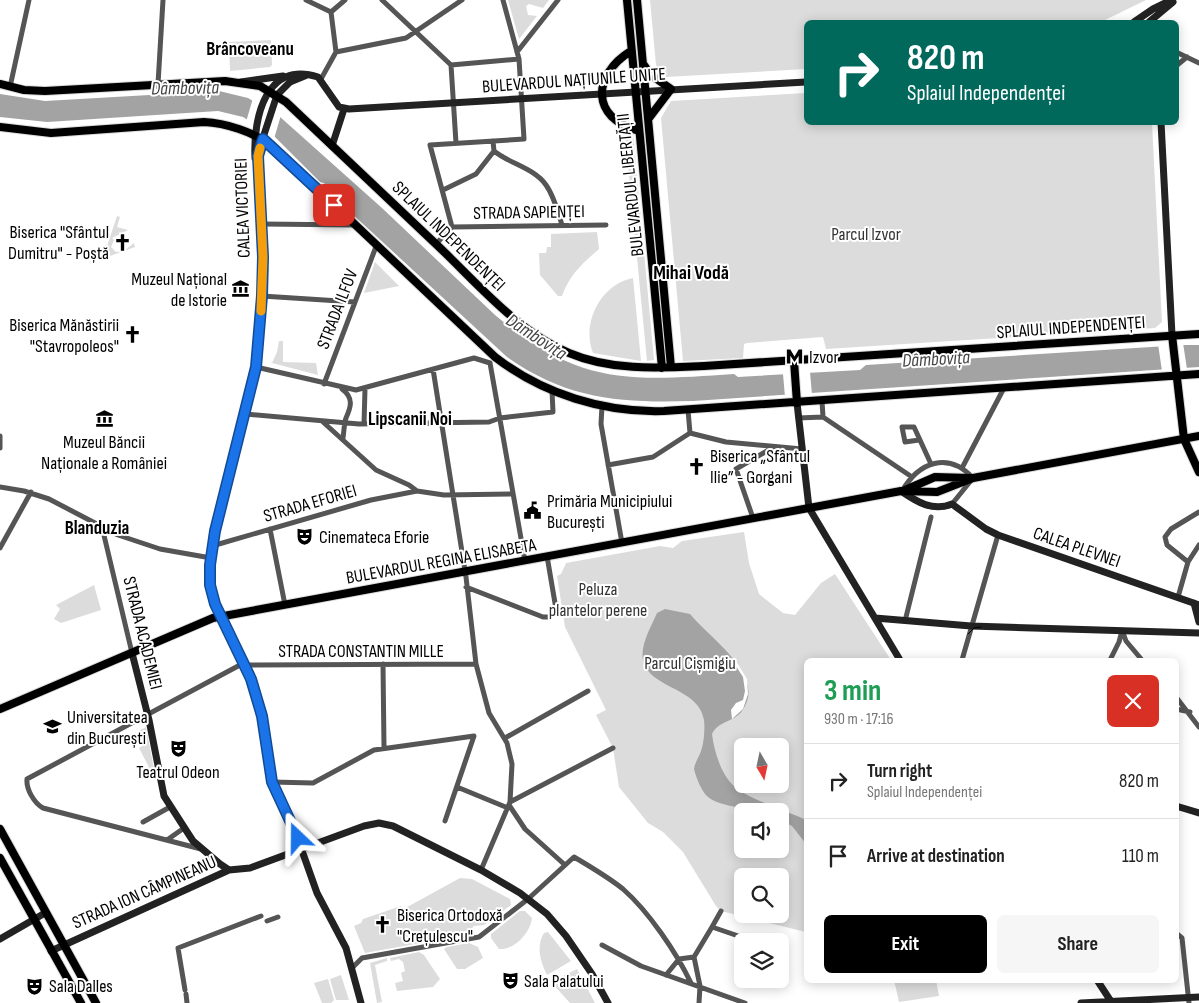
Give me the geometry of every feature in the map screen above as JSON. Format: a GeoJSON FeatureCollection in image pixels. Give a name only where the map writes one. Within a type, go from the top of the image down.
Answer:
{"type":"FeatureCollection","features":[{"type":"Feature","properties":{"kind":"main road","name":"BULEVARDUL LIBERTĂȚII"},"geometry":{"type":"LineString","coordinates":[[626,0],[662,368]]}},
{"type":"Feature","properties":{"kind":"main road","name":"BULEVARDUL LIBERTĂȚII"},"geometry":{"type":"LineString","coordinates":[[637,0],[647,90],[671,367]]}},
{"type":"Feature","properties":{"kind":"main road"},"geometry":{"type":"LineString","coordinates":[[1137,20],[1171,0]]}},
{"type":"Feature","properties":{"kind":"main road"},"geometry":{"type":"LineString","coordinates":[[1153,20],[1175,0]]}},
{"type":"Feature","properties":{"kind":"main road"},"geometry":{"type":"LineString","coordinates":[[1145,14],[1150,20]]}},
{"type":"Feature","properties":{"kind":"main road"},"geometry":{"type":"LineString","coordinates":[[631,51],[621,57],[609,70],[604,80],[601,94],[610,116],[622,125],[640,131]]}},
{"type":"Feature","properties":{"kind":"main road"},"geometry":{"type":"LineString","coordinates":[[644,65],[651,74],[671,89],[655,108],[649,119]]}},
{"type":"Feature","properties":{"kind":"main road"},"geometry":{"type":"LineString","coordinates":[[288,75],[275,82],[268,90],[257,127],[261,136],[377,244],[493,360],[552,391],[602,406],[644,411],[688,410],[797,400],[822,401],[1004,388],[1176,373],[1199,374]]}},
{"type":"Feature","properties":{"kind":"main road"},"geometry":{"type":"LineString","coordinates":[[241,82],[288,75],[307,75],[321,79],[338,105],[344,109],[332,146]]}},
{"type":"Feature","properties":{"kind":"main road"},"geometry":{"type":"LineString","coordinates":[[261,136],[277,95],[290,82],[307,75]]}},
{"type":"Feature","properties":{"kind":"main road","name":"SPLAIUL INDEPENDENȚEI"},"geometry":{"type":"LineString","coordinates":[[0,84],[10,87],[54,91],[158,84],[241,82],[268,90],[277,95],[332,146],[509,314],[555,346],[578,356],[599,362],[662,368],[1171,340],[1199,334]]}},
{"type":"Feature","properties":{"kind":"main road","name":"BULEVARDUL NAȚIUNILE UNITE"},"geometry":{"type":"LineString","coordinates":[[344,109],[804,82]]}},
{"type":"Feature","properties":{"kind":"main road"},"geometry":{"type":"LineString","coordinates":[[2,128],[51,133],[204,122],[228,126],[261,136]]}},
{"type":"Feature","properties":{"kind":"main road"},"geometry":{"type":"LineString","coordinates":[[1161,125],[1171,340],[1184,439],[1199,472]]}},
{"type":"Feature","properties":{"kind":"main road","name":"CALEA VICTORIEI"},"geometry":{"type":"LineString","coordinates":[[261,136],[258,156],[262,224],[262,296],[256,367],[246,414],[212,546],[210,591],[246,664],[260,709],[272,782],[295,830],[300,850],[317,893],[346,948],[362,1003]]}},
{"type":"Feature","properties":{"kind":"main road","name":"CALEA VICTORIEI"},"geometry":{"type":"LineString","coordinates":[[256,367],[253,360],[259,274],[261,136]]}},
{"type":"Feature","properties":{"kind":"main road"},"geometry":{"type":"LineString","coordinates":[[794,361],[798,418],[809,508],[899,658]]}},
{"type":"Feature","properties":{"kind":"main road"},"geometry":{"type":"LineString","coordinates":[[901,491],[935,477],[973,478],[1199,436]]}},
{"type":"Feature","properties":{"kind":"main road"},"geometry":{"type":"LineString","coordinates":[[901,491],[944,491],[973,478]]}},
{"type":"Feature","properties":{"kind":"main road"},"geometry":{"type":"LineString","coordinates":[[901,491],[929,506],[940,507],[952,504]]}},
{"type":"Feature","properties":{"kind":"main road","name":"BULEVARDUL REGINA ELISABETA"},"geometry":{"type":"LineString","coordinates":[[0,709],[221,616],[901,491]]}},
{"type":"Feature","properties":{"kind":"main road","name":"CALEA PLEVNEI"},"geometry":{"type":"LineString","coordinates":[[952,504],[986,529],[998,535],[1196,604]]}},
{"type":"Feature","properties":{"kind":"main road"},"geometry":{"type":"LineString","coordinates":[[1196,604],[1199,622]]}},
{"type":"Feature","properties":{"kind":"main road"},"geometry":{"type":"LineString","coordinates":[[875,618],[981,627],[1199,633]]}},
{"type":"Feature","properties":{"kind":"main road","name":"STRADA ACADEMIEI"},"geometry":{"type":"LineString","coordinates":[[132,653],[148,714],[161,785],[170,807],[184,828],[202,849],[230,870]]}},
{"type":"Feature","properties":{"kind":"main road"},"geometry":{"type":"LineString","coordinates":[[1179,807],[1199,813]]}},
{"type":"Feature","properties":{"kind":"main road","name":"STRADA ION CÂMPINEANU"},"geometry":{"type":"LineString","coordinates":[[51,951],[230,870],[245,870],[364,826],[384,824],[481,870],[528,899],[547,914],[566,936],[592,974],[608,1003]]}},
{"type":"Feature","properties":{"kind":"main road"},"geometry":{"type":"LineString","coordinates":[[0,829],[96,1003]]}},
{"type":"Feature","properties":{"kind":"main road"},"geometry":{"type":"LineString","coordinates":[[0,858],[81,1003]]}},
{"type":"Feature","properties":{"kind":"main road"},"geometry":{"type":"LineString","coordinates":[[0,939],[45,912]]}},
{"type":"Feature","properties":{"kind":"main road"},"geometry":{"type":"LineString","coordinates":[[1099,983],[1111,1001]]}},
{"type":"Feature","properties":{"kind":"main road"},"geometry":{"type":"LineString","coordinates":[[1081,1003],[1189,1000],[1199,996]]}},
{"type":"Feature","properties":{"kind":"street"},"geometry":{"type":"LineString","coordinates":[[10,87],[29,0]]}},
{"type":"Feature","properties":{"kind":"street"},"geometry":{"type":"LineString","coordinates":[[158,84],[163,0]]}},
{"type":"Feature","properties":{"kind":"street"},"geometry":{"type":"LineString","coordinates":[[306,0],[330,12]]}},
{"type":"Feature","properties":{"kind":"street"},"geometry":{"type":"LineString","coordinates":[[330,12],[345,0]]}},
{"type":"Feature","properties":{"kind":"street"},"geometry":{"type":"LineString","coordinates":[[382,0],[451,64],[456,143]]}},
{"type":"Feature","properties":{"kind":"street"},"geometry":{"type":"LineString","coordinates":[[336,52],[406,38],[462,0]]}},
{"type":"Feature","properties":{"kind":"street"},"geometry":{"type":"LineString","coordinates":[[436,244],[452,227],[430,145],[524,139],[517,52],[503,0]]}},
{"type":"Feature","properties":{"kind":"street"},"geometry":{"type":"LineString","coordinates":[[517,52],[558,0]]}},
{"type":"Feature","properties":{"kind":"street"},"geometry":{"type":"LineString","coordinates":[[321,79],[336,52],[330,12]]}},
{"type":"Feature","properties":{"kind":"street"},"geometry":{"type":"LineString","coordinates":[[1179,54],[1199,63]]}},
{"type":"Feature","properties":{"kind":"street"},"geometry":{"type":"LineString","coordinates":[[1179,64],[1187,58]]}},
{"type":"Feature","properties":{"kind":"street"},"geometry":{"type":"LineString","coordinates":[[451,64],[518,59]]}},
{"type":"Feature","properties":{"kind":"street"},"geometry":{"type":"LineString","coordinates":[[493,141],[494,150],[504,159],[531,173],[546,185],[562,225]]}},
{"type":"Feature","properties":{"kind":"street"},"geometry":{"type":"LineString","coordinates":[[442,190],[476,174],[494,150]]}},
{"type":"Feature","properties":{"kind":"street"},"geometry":{"type":"LineString","coordinates":[[262,224],[356,225]]}},
{"type":"Feature","properties":{"kind":"street","name":"STRADA SAPIENȚEI"},"geometry":{"type":"LineString","coordinates":[[452,227],[606,225]]}},
{"type":"Feature","properties":{"kind":"street","name":"STRADA ILFOV"},"geometry":{"type":"LineString","coordinates":[[324,384],[377,244]]}},
{"type":"Feature","properties":{"kind":"street"},"geometry":{"type":"LineString","coordinates":[[262,296],[355,302]]}},
{"type":"Feature","properties":{"kind":"street"},"geometry":{"type":"LineString","coordinates":[[256,367],[342,389],[365,388],[474,358],[493,360],[500,418],[525,561]]}},
{"type":"Feature","properties":{"kind":"street"},"geometry":{"type":"LineString","coordinates":[[433,369],[465,572],[476,664],[489,713],[505,738],[512,764],[509,805],[481,870]]}},
{"type":"Feature","properties":{"kind":"street"},"geometry":{"type":"LineString","coordinates":[[364,424],[365,388]]}},
{"type":"Feature","properties":{"kind":"street"},"geometry":{"type":"LineString","coordinates":[[962,468],[1004,388]]}},
{"type":"Feature","properties":{"kind":"street"},"geometry":{"type":"LineString","coordinates":[[342,389],[348,395],[351,402],[342,438]]}},
{"type":"Feature","properties":{"kind":"street"},"geometry":{"type":"LineString","coordinates":[[246,414],[364,424],[441,425],[489,422],[500,418],[553,412],[552,391]]}},
{"type":"Feature","properties":{"kind":"street"},"geometry":{"type":"LineString","coordinates":[[822,401],[823,417]]}},
{"type":"Feature","properties":{"kind":"street"},"geometry":{"type":"LineString","coordinates":[[602,406],[601,424],[622,543]]}},
{"type":"Feature","properties":{"kind":"street"},"geometry":{"type":"LineString","coordinates":[[688,410],[690,433]]}},
{"type":"Feature","properties":{"kind":"street"},"geometry":{"type":"LineString","coordinates":[[798,418],[823,417],[912,477]]}},
{"type":"Feature","properties":{"kind":"street"},"geometry":{"type":"LineString","coordinates":[[322,421],[376,470],[409,485],[417,491],[452,495],[513,494]]}},
{"type":"Feature","properties":{"kind":"street"},"geometry":{"type":"LineString","coordinates":[[608,465],[653,457],[690,433],[726,442],[772,448],[802,449]]}},
{"type":"Feature","properties":{"kind":"street"},"geometry":{"type":"LineString","coordinates":[[0,436],[0,448]]}},
{"type":"Feature","properties":{"kind":"street"},"geometry":{"type":"LineString","coordinates":[[919,440],[931,464]]}},
{"type":"Feature","properties":{"kind":"street"},"geometry":{"type":"LineString","coordinates":[[753,518],[736,469],[772,448]]}},
{"type":"Feature","properties":{"kind":"street"},"geometry":{"type":"LineString","coordinates":[[901,491],[919,469],[931,464],[945,462],[962,468],[973,478],[952,504]]}},
{"type":"Feature","properties":{"kind":"street"},"geometry":{"type":"LineString","coordinates":[[0,487],[31,492],[66,506],[118,535],[160,549],[211,558]]}},
{"type":"Feature","properties":{"kind":"street","name":"STRADA EFORIEI"},"geometry":{"type":"LineString","coordinates":[[212,546],[371,500],[417,491]]}},
{"type":"Feature","properties":{"kind":"street"},"geometry":{"type":"LineString","coordinates":[[0,548],[31,492]]}},
{"type":"Feature","properties":{"kind":"street"},"geometry":{"type":"LineString","coordinates":[[1188,562],[1168,545],[1165,537],[1170,529],[1199,512]]}},
{"type":"Feature","properties":{"kind":"street"},"geometry":{"type":"LineString","coordinates":[[905,621],[931,517]]}},
{"type":"Feature","properties":{"kind":"street","name":"STRADA ACADEMIEI"},"geometry":{"type":"LineString","coordinates":[[102,527],[132,653]]}},
{"type":"Feature","properties":{"kind":"street"},"geometry":{"type":"LineString","coordinates":[[270,529],[284,605]]}},
{"type":"Feature","properties":{"kind":"street"},"geometry":{"type":"LineString","coordinates":[[964,658],[970,626],[998,535]]}},
{"type":"Feature","properties":{"kind":"street"},"geometry":{"type":"LineString","coordinates":[[1178,597],[1188,562],[1199,545]]}},
{"type":"Feature","properties":{"kind":"street"},"geometry":{"type":"LineString","coordinates":[[466,587],[543,617],[550,617],[556,609],[547,556]]}},
{"type":"Feature","properties":{"kind":"street"},"geometry":{"type":"LineString","coordinates":[[1111,658],[1117,647],[1122,630]]}},
{"type":"Feature","properties":{"kind":"street"},"geometry":{"type":"LineString","coordinates":[[1122,630],[1130,646],[1140,658]]}},
{"type":"Feature","properties":{"kind":"street"},"geometry":{"type":"LineString","coordinates":[[202,849],[42,808],[36,802],[27,786],[28,778],[235,667],[246,664]]}},
{"type":"Feature","properties":{"kind":"street","name":"STRADA CONSTANTIN MILLE"},"geometry":{"type":"LineString","coordinates":[[246,664],[476,664]]}},
{"type":"Feature","properties":{"kind":"street"},"geometry":{"type":"LineString","coordinates":[[384,664],[384,748]]}},
{"type":"Feature","properties":{"kind":"street"},"geometry":{"type":"LineString","coordinates":[[505,738],[588,691]]}},
{"type":"Feature","properties":{"kind":"street"},"geometry":{"type":"LineString","coordinates":[[1179,700],[1190,712],[1199,727]]}},
{"type":"Feature","properties":{"kind":"street"},"geometry":{"type":"LineString","coordinates":[[1179,710],[1190,712]]}},
{"type":"Feature","properties":{"kind":"street"},"geometry":{"type":"LineString","coordinates":[[272,782],[316,782],[369,752],[384,748],[474,736],[445,821]]}},
{"type":"Feature","properties":{"kind":"street"},"geometry":{"type":"LineString","coordinates":[[509,805],[613,748]]}},
{"type":"Feature","properties":{"kind":"street"},"geometry":{"type":"LineString","coordinates":[[457,787],[509,805],[529,833],[565,865]]}},
{"type":"Feature","properties":{"kind":"street"},"geometry":{"type":"LineString","coordinates":[[142,822],[170,807]]}},
{"type":"Feature","properties":{"kind":"street"},"geometry":{"type":"LineString","coordinates":[[167,840],[184,828]]}},
{"type":"Feature","properties":{"kind":"street"},"geometry":{"type":"LineString","coordinates":[[352,968],[362,958],[479,937],[528,899],[574,857],[610,879],[632,898],[679,959],[692,983]]}},
{"type":"Feature","properties":{"kind":"street"},"geometry":{"type":"LineString","coordinates":[[699,1003],[700,986],[694,957],[721,911]]}},
{"type":"Feature","properties":{"kind":"street"},"geometry":{"type":"LineString","coordinates":[[187,1003],[178,948],[261,916]]}},
{"type":"Feature","properties":{"kind":"street"},"geometry":{"type":"LineString","coordinates":[[268,921],[278,917]]}},
{"type":"Feature","properties":{"kind":"street"},"geometry":{"type":"LineString","coordinates":[[712,927],[734,935]]}},
{"type":"Feature","properties":{"kind":"street"},"geometry":{"type":"LineString","coordinates":[[1179,936],[1182,938],[1189,1000]]}},
{"type":"Feature","properties":{"kind":"street"},"geometry":{"type":"LineString","coordinates":[[602,946],[641,966],[745,1003]]}},
{"type":"Feature","properties":{"kind":"street"},"geometry":{"type":"LineString","coordinates":[[666,975],[679,959],[694,957]]}},
{"type":"Feature","properties":{"kind":"green space"},"geometry":{"type":"Polygon","coordinates":[[[508,0],[549,0],[543,8],[529,4],[526,6],[528,15],[537,16],[519,39],[508,0]]]}},
{"type":"Feature","properties":{"kind":"green space"},"geometry":{"type":"Polygon","coordinates":[[[650,0],[1146,0],[1105,20],[804,20],[804,69],[666,77],[656,65],[650,0]]]}},
{"type":"Feature","properties":{"kind":"green space"},"geometry":{"type":"Polygon","coordinates":[[[271,40],[272,65],[270,67],[230,71],[229,42],[271,40]]]}},
{"type":"Feature","properties":{"kind":"green space","name":"Parcul Izvor"},"geometry":{"type":"Polygon","coordinates":[[[804,93],[804,125],[1152,125],[1162,322],[1155,328],[826,349],[823,337],[747,343],[744,344],[743,358],[683,361],[661,118],[671,101],[804,93]]]}},
{"type":"Feature","properties":{"kind":"green space"},"geometry":{"type":"Polygon","coordinates":[[[633,133],[654,360],[647,361],[625,134],[633,133]]]}},
{"type":"Feature","properties":{"kind":"green space"},"geometry":{"type":"Polygon","coordinates":[[[117,216],[120,217],[117,227],[128,230],[112,238],[114,240],[111,247],[116,252],[124,251],[110,256],[105,252],[117,216]]]}},
{"type":"Feature","properties":{"kind":"green space"},"geometry":{"type":"Polygon","coordinates":[[[597,232],[599,249],[573,275],[562,296],[558,296],[540,275],[539,253],[546,253],[547,247],[551,247],[551,234],[597,232]]]}},
{"type":"Feature","properties":{"kind":"green space"},"geometry":{"type":"Polygon","coordinates":[[[134,243],[135,247],[124,251],[134,243]]]}},
{"type":"Feature","properties":{"kind":"green space"},"geometry":{"type":"Polygon","coordinates":[[[375,262],[399,286],[364,293],[375,262]]]}},
{"type":"Feature","properties":{"kind":"green space"},"geometry":{"type":"Polygon","coordinates":[[[633,278],[641,361],[593,353],[590,329],[596,306],[612,288],[633,278]]]}},
{"type":"Feature","properties":{"kind":"green space"},"geometry":{"type":"Polygon","coordinates":[[[279,341],[283,341],[283,362],[316,363],[318,375],[272,363],[279,341]]]}},
{"type":"Feature","properties":{"kind":"green space","name":"Parcul Cișmigiu"},"geometry":{"type":"Polygon","coordinates":[[[744,532],[749,563],[759,594],[783,613],[795,615],[821,583],[835,574],[890,658],[804,658],[804,932],[770,923],[789,923],[789,868],[734,868],[734,914],[721,911],[683,852],[663,832],[648,823],[619,787],[613,748],[596,715],[606,710],[565,627],[557,576],[561,574],[566,563],[660,546],[673,548],[682,541],[744,532]]]}},
{"type":"Feature","properties":{"kind":"green space"},"geometry":{"type":"Polygon","coordinates":[[[94,585],[101,610],[61,623],[54,619],[60,609],[56,605],[94,585]]]}},
{"type":"Feature","properties":{"kind":"green space"},"geometry":{"type":"Polygon","coordinates":[[[146,727],[154,769],[151,771],[139,748],[144,745],[137,732],[146,727]]]}},
{"type":"Feature","properties":{"kind":"green space"},"geometry":{"type":"Polygon","coordinates":[[[460,878],[472,879],[510,899],[511,905],[484,925],[474,926],[465,935],[365,953],[354,926],[361,923],[363,919],[401,906],[402,909],[409,906],[460,878]]]}},
{"type":"Feature","properties":{"kind":"green space"},"geometry":{"type":"Polygon","coordinates":[[[520,911],[525,911],[532,918],[525,935],[511,947],[499,949],[491,938],[491,934],[520,911]]]}},
{"type":"Feature","properties":{"kind":"green space"},"geometry":{"type":"Polygon","coordinates":[[[548,932],[571,961],[547,975],[542,964],[540,943],[544,933],[548,932]]]}},
{"type":"Feature","properties":{"kind":"green space"},"geometry":{"type":"Polygon","coordinates":[[[469,943],[478,947],[483,958],[465,969],[457,969],[444,949],[469,943]]]}},
{"type":"Feature","properties":{"kind":"green space"},"geometry":{"type":"Polygon","coordinates":[[[419,952],[424,955],[440,979],[433,987],[397,991],[395,983],[403,981],[401,973],[405,971],[403,962],[399,959],[391,961],[390,958],[419,952]]]}},
{"type":"Feature","properties":{"kind":"green space"},"geometry":{"type":"Polygon","coordinates":[[[387,958],[387,961],[375,965],[382,1002],[377,1003],[370,963],[387,958]]]}},
{"type":"Feature","properties":{"kind":"green space"},"geometry":{"type":"Polygon","coordinates":[[[577,969],[595,1003],[570,1003],[551,982],[577,969]]]}},
{"type":"Feature","properties":{"kind":"green space"},"geometry":{"type":"Polygon","coordinates":[[[341,975],[349,1000],[336,1000],[330,979],[341,975]]]}},
{"type":"Feature","properties":{"kind":"green space"},"geometry":{"type":"Polygon","coordinates":[[[328,979],[334,1000],[331,1003],[322,1003],[314,983],[328,979]]]}},
{"type":"Feature","properties":{"kind":"green space"},"geometry":{"type":"Polygon","coordinates":[[[895,983],[937,983],[939,996],[899,1002],[895,983]]]}},
{"type":"Feature","properties":{"kind":"shaded area"},"geometry":{"type":"Polygon","coordinates":[[[219,91],[248,98],[279,116],[382,208],[495,315],[525,338],[553,355],[580,367],[607,374],[635,377],[664,378],[734,374],[738,377],[860,370],[866,365],[1183,345],[1199,345],[1199,367],[693,401],[642,401],[596,396],[552,382],[507,357],[349,211],[324,183],[320,182],[274,136],[243,117],[218,111],[47,122],[0,117],[0,94],[45,101],[219,91]]]}},
{"type":"Feature","properties":{"kind":"shaded area"},"geometry":{"type":"Polygon","coordinates":[[[665,609],[690,614],[733,658],[742,671],[748,684],[748,698],[739,715],[718,726],[712,734],[714,748],[726,776],[734,786],[734,793],[745,793],[765,803],[734,803],[734,806],[732,806],[714,801],[703,791],[694,769],[702,748],[704,720],[700,709],[693,701],[654,677],[647,670],[642,654],[649,630],[657,613],[665,609]]]}},
{"type":"Feature","properties":{"kind":"shaded area"},"geometry":{"type":"Polygon","coordinates":[[[789,813],[804,819],[804,841],[789,824],[789,813]]]}},
{"type":"Feature","properties":{"kind":"pier"},"geometry":{"type":"Polygon","coordinates":[[[253,98],[281,115],[274,139],[246,122],[253,98]]]}},
{"type":"Feature","properties":{"kind":"pier"},"geometry":{"type":"Polygon","coordinates":[[[1183,343],[1187,369],[1162,371],[1158,344],[1183,343]]]}},
{"type":"Feature","properties":{"kind":"pier"},"geometry":{"type":"Polygon","coordinates":[[[810,372],[812,395],[785,397],[783,374],[810,372]]]}},
{"type":"Feature","properties":{"kind":"pier"},"geometry":{"type":"Polygon","coordinates":[[[736,661],[747,679],[748,694],[743,709],[732,719],[731,710],[736,703],[743,700],[745,691],[743,677],[734,663],[736,661]]]}},
{"type":"Feature","properties":{"kind":"tram line"},"geometry":{"type":"LineString","coordinates":[[968,634],[974,628],[981,627]]}},
{"type":"Feature","properties":{"kind":"slow traffic"},"geometry":{"type":"LineString","coordinates":[[260,148],[258,156],[263,257],[261,311]]}},
{"type":"Feature","properties":{"kind":"place","name":"Biserica \"Sfântul Dumitru\" - Poștă"},"geometry":{"type":"Point","coordinates":[123,242]}},
{"type":"Feature","properties":{"kind":"place","name":"Muzeul Național de Istorie"},"geometry":{"type":"Point","coordinates":[241,289]}},
{"type":"Feature","properties":{"kind":"place","name":"Biserica Mănăstirii \"Stavropoleos\""},"geometry":{"type":"Point","coordinates":[133,335]}},
{"type":"Feature","properties":{"kind":"place","name":"Izvor"},"geometry":{"type":"Point","coordinates":[795,357]}},
{"type":"Feature","properties":{"kind":"place","name":"Muzeul Băncii Naționale a României"},"geometry":{"type":"Point","coordinates":[104,419]}},
{"type":"Feature","properties":{"kind":"place","name":"Biserica „Sfântul Ilie” - Gorgani"},"geometry":{"type":"Point","coordinates":[696,466]}},
{"type":"Feature","properties":{"kind":"place","name":"Primăria Municipiului București"},"geometry":{"type":"Point","coordinates":[533,511]}},
{"type":"Feature","properties":{"kind":"place","name":"Cinemateca Eforie"},"geometry":{"type":"Point","coordinates":[305,537]}},
{"type":"Feature","properties":{"kind":"place","name":"Universitatea din București"},"geometry":{"type":"Point","coordinates":[53,727]}},
{"type":"Feature","properties":{"kind":"place","name":"Teatrul Odeon"},"geometry":{"type":"Point","coordinates":[178,749]}},
{"type":"Feature","properties":{"kind":"place","name":"Biserica Ortodoxă \"Crețulescu\""},"geometry":{"type":"Point","coordinates":[383,925]}},
{"type":"Feature","properties":{"kind":"place","name":"Sala Palatului"},"geometry":{"type":"Point","coordinates":[510,981]}},
{"type":"Feature","properties":{"kind":"place","name":"Sala Dalles"},"geometry":{"type":"Point","coordinates":[35,986]}},
{"type":"Feature","properties":{"kind":"district","name":"Brâncoveanu"},"geometry":{"type":"Point","coordinates":[250,48]}},
{"type":"Feature","properties":{"kind":"district","name":"Mihai Vodă"},"geometry":{"type":"Point","coordinates":[691,272]}},
{"type":"Feature","properties":{"kind":"district","name":"Lipscanii Noi"},"geometry":{"type":"Point","coordinates":[410,418]}},
{"type":"Feature","properties":{"kind":"district","name":"Blanduzia"},"geometry":{"type":"Point","coordinates":[97,527]}},
{"type":"Feature","properties":{"kind":"route"},"geometry":{"type":"LineString","coordinates":[[298,838],[272,782],[262,716],[256,692],[246,664],[217,609],[210,591],[210,565],[215,531],[246,414],[256,367],[263,257],[258,156],[263,139],[334,205]]}},
{"type":"Feature","properties":{"kind":"water label","name":"Dâmbovița"},"geometry":{"type":"Point","coordinates":[185,87]}},
{"type":"Feature","properties":{"kind":"water label","name":"Dâmbovița"},"geometry":{"type":"Point","coordinates":[537,336]}},
{"type":"Feature","properties":{"kind":"water label","name":"Dâmbovița"},"geometry":{"type":"Point","coordinates":[936,358]}},
{"type":"Feature","properties":{"kind":"park label","name":"Peluza plantelor perene"},"geometry":{"type":"Point","coordinates":[598,599]}}]}
